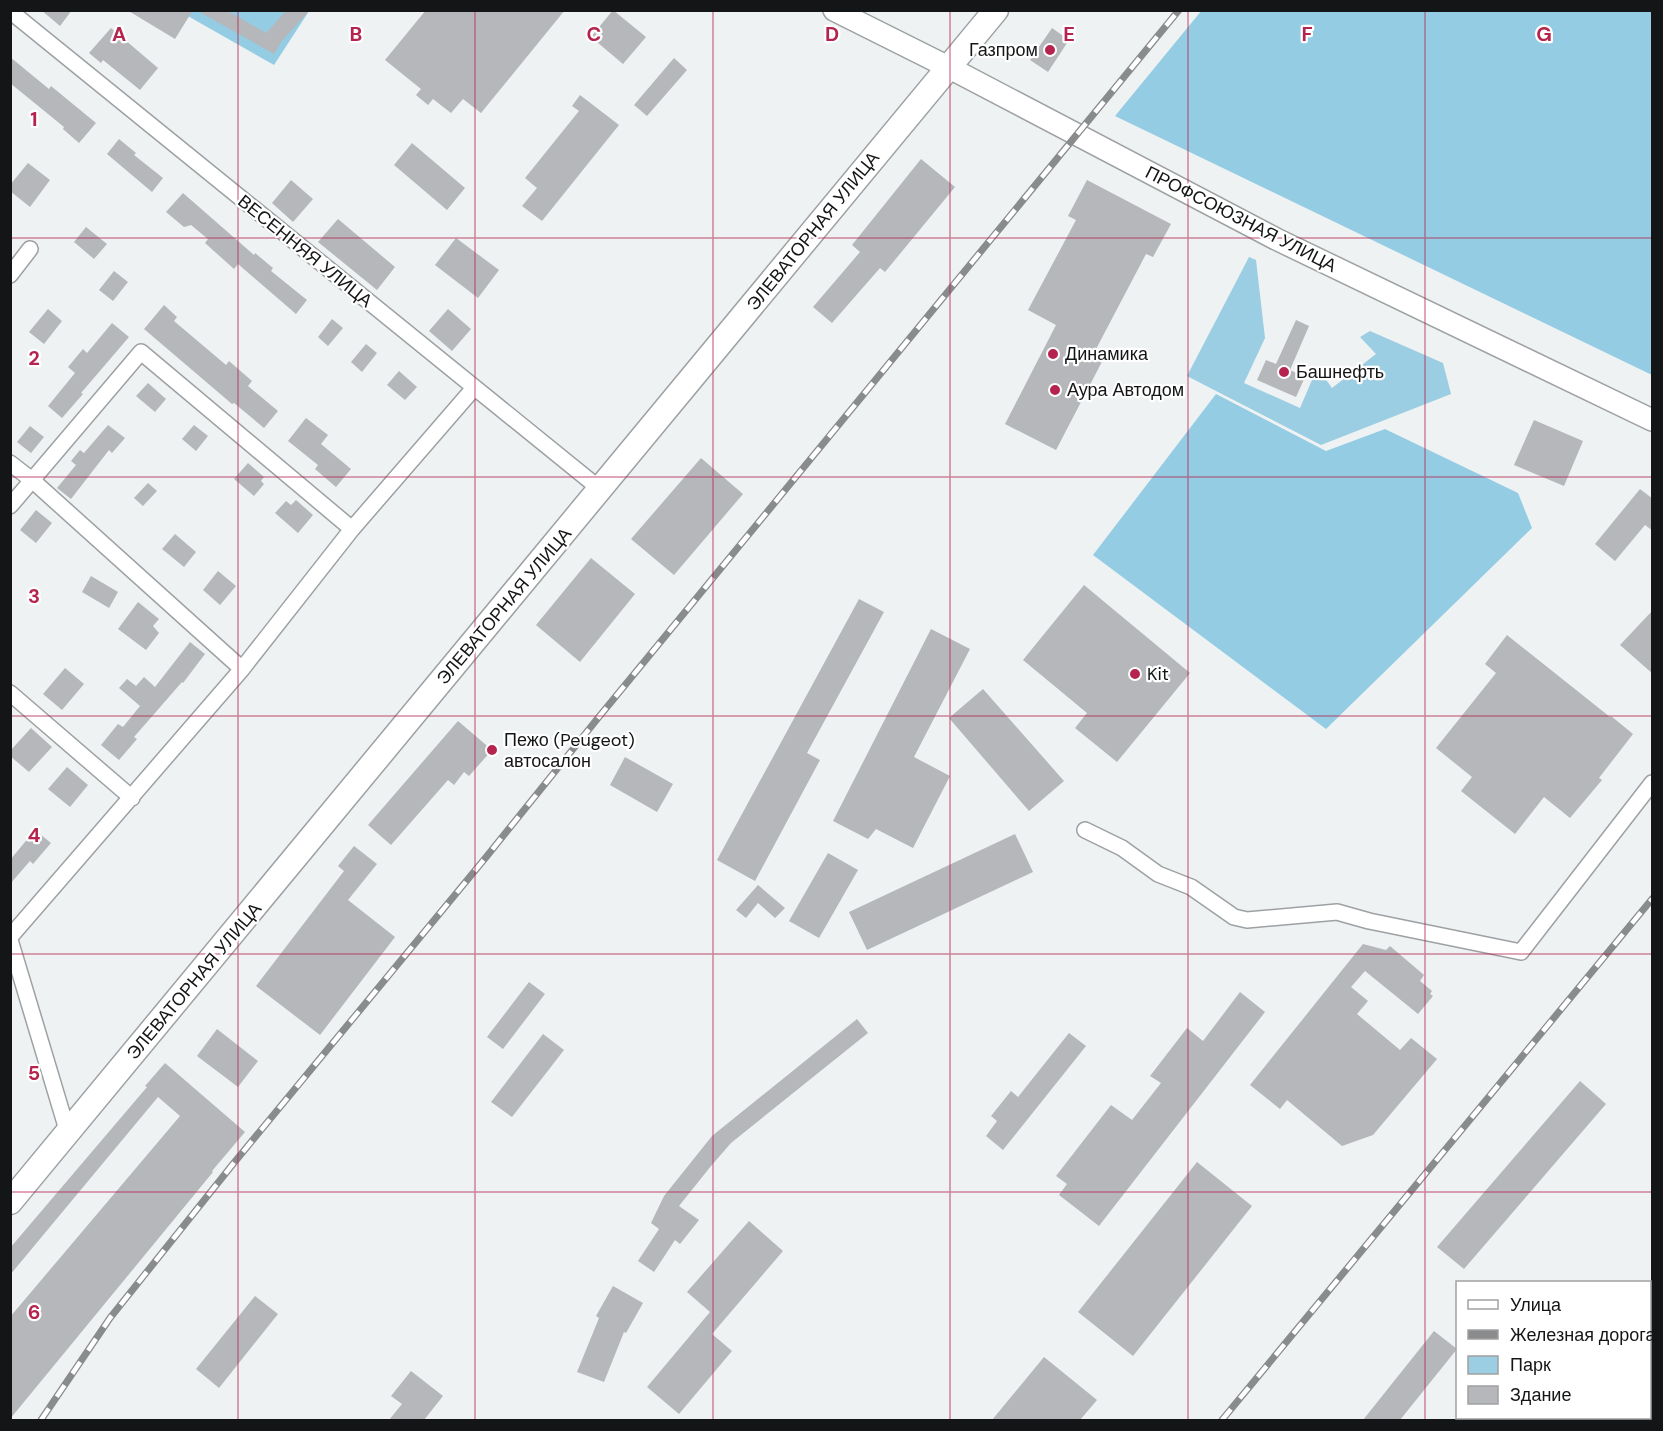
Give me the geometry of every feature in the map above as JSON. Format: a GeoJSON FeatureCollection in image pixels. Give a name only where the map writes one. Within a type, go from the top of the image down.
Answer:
{"type":"FeatureCollection","features":[{"type":"Feature","properties":{"kind":"main road","name":"ПРОФСОЮЗНАЯ УЛИЦА"},"geometry":{"type":"LineString","coordinates":[[834,10],[948,67],[1276,239],[1653,420]]}},
{"type":"Feature","properties":{"kind":"main road","name":"ЭЛЕВАТОРНАЯ УЛИЦА"},"geometry":{"type":"LineString","coordinates":[[10,1202],[996,10]]}},
{"type":"Feature","properties":{"kind":"street","name":"ВЕСЕННЯЯ УЛИЦА"},"geometry":{"type":"LineString","coordinates":[[10,11],[600,489]]}},
{"type":"Feature","properties":{"kind":"street"},"geometry":{"type":"LineString","coordinates":[[10,275],[30,249]]}},
{"type":"Feature","properties":{"kind":"street"},"geometry":{"type":"LineString","coordinates":[[10,506],[141,352],[352,529]]}},
{"type":"Feature","properties":{"kind":"street"},"geometry":{"type":"LineString","coordinates":[[69,1132],[10,939],[242,669],[352,529],[474,388]]}},
{"type":"Feature","properties":{"kind":"street"},"geometry":{"type":"LineString","coordinates":[[10,463],[32,480],[242,669]]}},
{"type":"Feature","properties":{"kind":"street"},"geometry":{"type":"LineString","coordinates":[[10,693],[132,798]]}},
{"type":"Feature","properties":{"kind":"street"},"geometry":{"type":"LineString","coordinates":[[1085,830],[1122,848],[1158,874],[1191,887],[1234,917],[1247,920],[1337,912],[1369,921],[1521,952],[1653,783]]}},
{"type":"Feature","properties":{"kind":"green space"},"geometry":{"type":"Polygon","coordinates":[[[1249,257],[1256,260],[1265,338],[1244,383],[1300,408],[1315,373],[1319,370],[1332,388],[1376,354],[1360,337],[1370,331],[1443,363],[1451,394],[1321,445],[1187,376],[1249,257]]]}},
{"type":"Feature","properties":{"kind":"shaded area"},"geometry":{"type":"Polygon","coordinates":[[[1202,10],[1652,11],[1652,375],[1115,116],[1202,10]]]}},
{"type":"Feature","properties":{"kind":"shaded area"},"geometry":{"type":"Polygon","coordinates":[[[179,11],[309,11],[274,65],[179,11]]]}},
{"type":"Feature","properties":{"kind":"shaded area"},"geometry":{"type":"Polygon","coordinates":[[[1216,394],[1326,451],[1385,429],[1518,493],[1532,528],[1326,729],[1093,555],[1216,394]]]}},
{"type":"Feature","properties":{"kind":"building"},"geometry":{"type":"Polygon","coordinates":[[[41,10],[72,10],[60,26],[41,10]]]}},
{"type":"Feature","properties":{"kind":"building"},"geometry":{"type":"Polygon","coordinates":[[[127,10],[193,10],[175,39],[127,10]]]}},
{"type":"Feature","properties":{"kind":"building"},"geometry":{"type":"Polygon","coordinates":[[[196,10],[226,10],[266,33],[287,10],[310,10],[281,42],[274,54],[196,10]]]}},
{"type":"Feature","properties":{"kind":"building"},"geometry":{"type":"Polygon","coordinates":[[[426,10],[565,10],[481,113],[463,99],[451,113],[433,99],[428,105],[416,95],[421,89],[385,60],[426,10]]]}},
{"type":"Feature","properties":{"kind":"building"},"geometry":{"type":"Polygon","coordinates":[[[613,10],[646,37],[623,64],[591,37],[613,10]]]}},
{"type":"Feature","properties":{"kind":"building"},"geometry":{"type":"Polygon","coordinates":[[[111,28],[158,68],[140,90],[103,60],[101,63],[89,53],[111,28]]]}},
{"type":"Feature","properties":{"kind":"building","name":"Газпром"},"geometry":{"type":"Polygon","coordinates":[[[1052,28],[1069,40],[1048,72],[1030,60],[1052,28]]]}},
{"type":"Feature","properties":{"kind":"building"},"geometry":{"type":"Polygon","coordinates":[[[10,57],[49,89],[51,86],[96,123],[79,143],[63,129],[64,127],[10,83],[10,57]]]}},
{"type":"Feature","properties":{"kind":"building"},"geometry":{"type":"Polygon","coordinates":[[[674,58],[687,70],[647,116],[634,105],[674,58]]]}},
{"type":"Feature","properties":{"kind":"building"},"geometry":{"type":"Polygon","coordinates":[[[580,95],[619,125],[542,221],[522,206],[537,188],[525,178],[579,111],[572,106],[580,95]]]}},
{"type":"Feature","properties":{"kind":"building"},"geometry":{"type":"Polygon","coordinates":[[[119,139],[136,153],[134,155],[163,178],[152,192],[107,154],[119,139]]]}},
{"type":"Feature","properties":{"kind":"building"},"geometry":{"type":"Polygon","coordinates":[[[412,143],[465,188],[447,210],[394,165],[412,143]]]}},
{"type":"Feature","properties":{"kind":"building"},"geometry":{"type":"Polygon","coordinates":[[[921,159],[955,187],[885,272],[880,268],[832,323],[813,307],[860,252],[852,245],[921,159]]]}},
{"type":"Feature","properties":{"kind":"building"},"geometry":{"type":"Polygon","coordinates":[[[28,163],[50,180],[30,207],[10,191],[10,185],[28,163]]]}},
{"type":"Feature","properties":{"kind":"building"},"geometry":{"type":"Polygon","coordinates":[[[291,180],[313,199],[293,222],[272,203],[291,180]]]}},
{"type":"Feature","properties":{"kind":"building"},"geometry":{"type":"Polygon","coordinates":[[[1087,180],[1171,224],[1153,257],[1146,254],[1095,351],[1105,356],[1056,450],[1005,424],[1056,325],[1028,310],[1076,220],[1068,216],[1087,180]]]}},
{"type":"Feature","properties":{"kind":"building"},"geometry":{"type":"Polygon","coordinates":[[[183,193],[254,255],[255,253],[273,268],[271,271],[307,300],[296,314],[238,264],[234,269],[205,243],[208,239],[191,225],[184,227],[166,212],[183,193]]]}},
{"type":"Feature","properties":{"kind":"building"},"geometry":{"type":"Polygon","coordinates":[[[338,219],[395,267],[377,290],[318,242],[338,219]]]}},
{"type":"Feature","properties":{"kind":"building"},"geometry":{"type":"Polygon","coordinates":[[[86,227],[107,244],[94,259],[74,242],[86,227]]]}},
{"type":"Feature","properties":{"kind":"building"},"geometry":{"type":"Polygon","coordinates":[[[456,238],[499,270],[478,298],[435,265],[456,238]]]}},
{"type":"Feature","properties":{"kind":"building"},"geometry":{"type":"Polygon","coordinates":[[[114,271],[128,282],[113,301],[99,290],[114,271]]]}},
{"type":"Feature","properties":{"kind":"building"},"geometry":{"type":"Polygon","coordinates":[[[164,305],[177,317],[174,321],[226,365],[229,361],[252,381],[248,386],[278,411],[264,428],[234,403],[232,404],[144,329],[164,305]]]}},
{"type":"Feature","properties":{"kind":"building"},"geometry":{"type":"Polygon","coordinates":[[[48,309],[62,321],[44,344],[29,332],[48,309]]]}},
{"type":"Feature","properties":{"kind":"building"},"geometry":{"type":"Polygon","coordinates":[[[448,309],[471,329],[452,351],[429,331],[448,309]]]}},
{"type":"Feature","properties":{"kind":"building"},"geometry":{"type":"Polygon","coordinates":[[[332,319],[343,328],[328,346],[318,337],[332,319]]]}},
{"type":"Feature","properties":{"kind":"building"},"geometry":{"type":"Polygon","coordinates":[[[1296,320],[1309,326],[1290,370],[1305,377],[1296,397],[1257,380],[1266,360],[1276,364],[1296,320]]]}},
{"type":"Feature","properties":{"kind":"building"},"geometry":{"type":"Polygon","coordinates":[[[112,323],[129,337],[62,418],[48,406],[75,373],[68,367],[83,349],[87,353],[112,323]]]}},
{"type":"Feature","properties":{"kind":"building"},"geometry":{"type":"Polygon","coordinates":[[[366,344],[377,353],[362,372],[351,362],[366,344]]]}},
{"type":"Feature","properties":{"kind":"building"},"geometry":{"type":"Polygon","coordinates":[[[399,371],[417,387],[405,400],[387,385],[399,371]]]}},
{"type":"Feature","properties":{"kind":"building"},"geometry":{"type":"Polygon","coordinates":[[[148,383],[166,399],[155,412],[136,396],[148,383]]]}},
{"type":"Feature","properties":{"kind":"building"},"geometry":{"type":"Polygon","coordinates":[[[306,418],[328,435],[321,444],[351,469],[336,487],[315,469],[318,465],[288,441],[306,418]]]}},
{"type":"Feature","properties":{"kind":"building"},"geometry":{"type":"Polygon","coordinates":[[[1534,420],[1583,441],[1564,486],[1514,465],[1534,420]]]}},
{"type":"Feature","properties":{"kind":"building"},"geometry":{"type":"Polygon","coordinates":[[[108,425],[125,438],[112,453],[109,450],[71,499],[57,488],[76,465],[71,461],[80,450],[84,453],[108,425]]]}},
{"type":"Feature","properties":{"kind":"building"},"geometry":{"type":"Polygon","coordinates":[[[194,425],[208,436],[196,451],[182,439],[194,425]]]}},
{"type":"Feature","properties":{"kind":"building"},"geometry":{"type":"Polygon","coordinates":[[[30,426],[44,437],[31,453],[17,442],[30,426]]]}},
{"type":"Feature","properties":{"kind":"building"},"geometry":{"type":"Polygon","coordinates":[[[701,458],[743,494],[674,575],[631,539],[701,458]]]}},
{"type":"Feature","properties":{"kind":"building"},"geometry":{"type":"Polygon","coordinates":[[[248,463],[264,477],[261,481],[264,484],[254,496],[234,479],[248,463]]]}},
{"type":"Feature","properties":{"kind":"building"},"geometry":{"type":"Polygon","coordinates":[[[148,483],[157,491],[143,506],[134,498],[148,483]]]}},
{"type":"Feature","properties":{"kind":"building"},"geometry":{"type":"Polygon","coordinates":[[[1640,489],[1653,499],[1653,531],[1645,525],[1615,561],[1595,544],[1640,489]]]}},
{"type":"Feature","properties":{"kind":"building"},"geometry":{"type":"Polygon","coordinates":[[[296,500],[313,515],[298,533],[275,513],[286,501],[291,505],[296,500]]]}},
{"type":"Feature","properties":{"kind":"building"},"geometry":{"type":"Polygon","coordinates":[[[36,510],[52,523],[36,543],[20,530],[36,510]]]}},
{"type":"Feature","properties":{"kind":"building"},"geometry":{"type":"Polygon","coordinates":[[[175,534],[196,552],[184,567],[162,549],[175,534]]]}},
{"type":"Feature","properties":{"kind":"building"},"geometry":{"type":"Polygon","coordinates":[[[591,558],[635,594],[580,662],[536,625],[591,558]]]}},
{"type":"Feature","properties":{"kind":"building"},"geometry":{"type":"Polygon","coordinates":[[[218,571],[236,586],[220,605],[203,590],[218,571]]]}},
{"type":"Feature","properties":{"kind":"building"},"geometry":{"type":"Polygon","coordinates":[[[91,576],[118,592],[109,608],[82,592],[91,576]]]}},
{"type":"Feature","properties":{"kind":"building"},"geometry":{"type":"Polygon","coordinates":[[[1084,585],[1190,673],[1117,762],[1075,728],[1087,713],[1023,660],[1084,585]]]}},
{"type":"Feature","properties":{"kind":"building"},"geometry":{"type":"Polygon","coordinates":[[[859,599],[884,612],[807,753],[820,760],[755,881],[717,860],[859,599]]]}},
{"type":"Feature","properties":{"kind":"building"},"geometry":{"type":"Polygon","coordinates":[[[138,602],[159,619],[153,626],[159,633],[146,650],[118,629],[138,602]]]}},
{"type":"Feature","properties":{"kind":"building"},"geometry":{"type":"Polygon","coordinates":[[[1653,610],[1653,674],[1620,645],[1653,610]]]}},
{"type":"Feature","properties":{"kind":"building"},"geometry":{"type":"Polygon","coordinates":[[[931,629],[970,649],[914,757],[950,776],[913,848],[876,829],[868,839],[833,821],[931,629]]]}},
{"type":"Feature","properties":{"kind":"building"},"geometry":{"type":"Polygon","coordinates":[[[1507,635],[1633,734],[1599,778],[1602,780],[1570,818],[1544,797],[1515,834],[1461,791],[1472,777],[1436,748],[1496,673],[1485,664],[1507,635]]]}},
{"type":"Feature","properties":{"kind":"building"},"geometry":{"type":"Polygon","coordinates":[[[190,642],[205,654],[183,683],[134,737],[137,739],[119,760],[101,745],[118,724],[123,727],[140,706],[119,688],[127,679],[136,686],[144,677],[155,687],[190,642]]]}},
{"type":"Feature","properties":{"kind":"building"},"geometry":{"type":"Polygon","coordinates":[[[65,668],[84,684],[62,710],[43,694],[65,668]]]}},
{"type":"Feature","properties":{"kind":"building"},"geometry":{"type":"Polygon","coordinates":[[[983,689],[1064,781],[1029,811],[949,718],[983,689]]]}},
{"type":"Feature","properties":{"kind":"building"},"geometry":{"type":"Polygon","coordinates":[[[458,721],[492,750],[469,776],[464,772],[454,785],[448,780],[391,845],[368,825],[458,721]]]}},
{"type":"Feature","properties":{"kind":"building"},"geometry":{"type":"Polygon","coordinates":[[[31,728],[52,747],[29,772],[10,756],[10,751],[31,728]]]}},
{"type":"Feature","properties":{"kind":"building"},"geometry":{"type":"Polygon","coordinates":[[[625,757],[673,784],[657,812],[610,785],[625,757]]]}},
{"type":"Feature","properties":{"kind":"building"},"geometry":{"type":"Polygon","coordinates":[[[67,767],[88,785],[70,807],[48,789],[67,767]]]}},
{"type":"Feature","properties":{"kind":"building"},"geometry":{"type":"Polygon","coordinates":[[[35,830],[51,843],[33,864],[30,861],[10,884],[10,860],[35,830]]]}},
{"type":"Feature","properties":{"kind":"building"},"geometry":{"type":"Polygon","coordinates":[[[1015,834],[1033,872],[867,950],[849,912],[1015,834]]]}},
{"type":"Feature","properties":{"kind":"building"},"geometry":{"type":"Polygon","coordinates":[[[354,846],[377,864],[348,900],[395,937],[320,1035],[256,986],[344,871],[338,866],[354,846]]]}},
{"type":"Feature","properties":{"kind":"building"},"geometry":{"type":"Polygon","coordinates":[[[828,853],[858,870],[819,938],[789,921],[828,853]]]}},
{"type":"Feature","properties":{"kind":"building"},"geometry":{"type":"Polygon","coordinates":[[[758,885],[785,908],[775,918],[758,903],[746,918],[736,910],[758,885]]]}},
{"type":"Feature","properties":{"kind":"building"},"geometry":{"type":"Polygon","coordinates":[[[1363,944],[1386,950],[1390,946],[1424,975],[1420,981],[1432,991],[1430,994],[1433,996],[1418,1014],[1365,971],[1351,987],[1368,1001],[1357,1014],[1400,1050],[1411,1038],[1437,1059],[1373,1135],[1342,1146],[1287,1100],[1280,1109],[1250,1085],[1363,944]]]}},
{"type":"Feature","properties":{"kind":"building"},"geometry":{"type":"Polygon","coordinates":[[[529,982],[545,994],[503,1049],[487,1037],[529,982]]]}},
{"type":"Feature","properties":{"kind":"building"},"geometry":{"type":"Polygon","coordinates":[[[1240,992],[1265,1012],[1099,1226],[1059,1195],[1067,1184],[1056,1176],[1111,1105],[1132,1120],[1161,1083],[1150,1076],[1187,1028],[1203,1041],[1240,992]]]}},
{"type":"Feature","properties":{"kind":"building"},"geometry":{"type":"Polygon","coordinates":[[[857,1019],[868,1033],[731,1143],[679,1206],[699,1220],[680,1244],[675,1240],[654,1272],[638,1261],[659,1229],[651,1223],[664,1196],[712,1136],[857,1019]]]}},
{"type":"Feature","properties":{"kind":"building"},"geometry":{"type":"Polygon","coordinates":[[[217,1029],[258,1061],[238,1087],[197,1056],[217,1029]]]}},
{"type":"Feature","properties":{"kind":"building"},"geometry":{"type":"Polygon","coordinates":[[[1069,1033],[1086,1046],[1003,1150],[986,1136],[997,1121],[991,1116],[1011,1091],[1018,1097],[1069,1033]]]}},
{"type":"Feature","properties":{"kind":"building"},"geometry":{"type":"Polygon","coordinates":[[[543,1034],[564,1050],[512,1117],[491,1102],[543,1034]]]}},
{"type":"Feature","properties":{"kind":"building"},"geometry":{"type":"Polygon","coordinates":[[[165,1063],[245,1132],[10,1419],[10,1317],[180,1116],[158,1097],[10,1275],[10,1248],[165,1063]]]}},
{"type":"Feature","properties":{"kind":"building"},"geometry":{"type":"Polygon","coordinates":[[[1580,1081],[1606,1104],[1464,1269],[1437,1247],[1580,1081]]]}},
{"type":"Feature","properties":{"kind":"building"},"geometry":{"type":"Polygon","coordinates":[[[1197,1162],[1252,1206],[1133,1356],[1078,1312],[1197,1162]]]}},
{"type":"Feature","properties":{"kind":"building"},"geometry":{"type":"Polygon","coordinates":[[[749,1221],[783,1251],[712,1334],[732,1351],[679,1414],[647,1387],[710,1312],[687,1292],[749,1221]]]}},
{"type":"Feature","properties":{"kind":"building"},"geometry":{"type":"Polygon","coordinates":[[[613,1286],[643,1303],[626,1333],[624,1332],[604,1382],[577,1372],[599,1318],[596,1316],[613,1286]]]}},
{"type":"Feature","properties":{"kind":"building"},"geometry":{"type":"Polygon","coordinates":[[[255,1296],[278,1314],[219,1388],[196,1369],[255,1296]]]}},
{"type":"Feature","properties":{"kind":"building"},"geometry":{"type":"Polygon","coordinates":[[[1434,1331],[1456,1348],[1400,1420],[1363,1420],[1434,1331]]]}},
{"type":"Feature","properties":{"kind":"building"},"geometry":{"type":"Polygon","coordinates":[[[1044,1357],[1097,1400],[1080,1420],[992,1420],[1044,1357]]]}},
{"type":"Feature","properties":{"kind":"building"},"geometry":{"type":"Polygon","coordinates":[[[411,1371],[443,1396],[424,1420],[389,1420],[402,1404],[391,1396],[411,1371]]]}},
{"type":"Feature","properties":{"kind":"railway"},"geometry":{"type":"LineString","coordinates":[[41,1420],[110,1318],[233,1164],[1179,10]]}},
{"type":"Feature","properties":{"kind":"railway"},"geometry":{"type":"LineString","coordinates":[[1222,1420],[1652,899]]}},
{"type":"Feature","properties":{"kind":"place","name":"Газпром"},"geometry":{"type":"Point","coordinates":[1050,50]}},
{"type":"Feature","properties":{"kind":"place","name":"Динамика"},"geometry":{"type":"Point","coordinates":[1053,354]}},
{"type":"Feature","properties":{"kind":"place","name":"Башнефть"},"geometry":{"type":"Point","coordinates":[1284,372]}},
{"type":"Feature","properties":{"kind":"place","name":"Аура Автодом"},"geometry":{"type":"Point","coordinates":[1055,390]}},
{"type":"Feature","properties":{"kind":"place","name":"Kit"},"geometry":{"type":"Point","coordinates":[1135,674]}},
{"type":"Feature","properties":{"kind":"place","name":"Пежо (Peugeot) автосалон"},"geometry":{"type":"Point","coordinates":[492,750]}}]}
